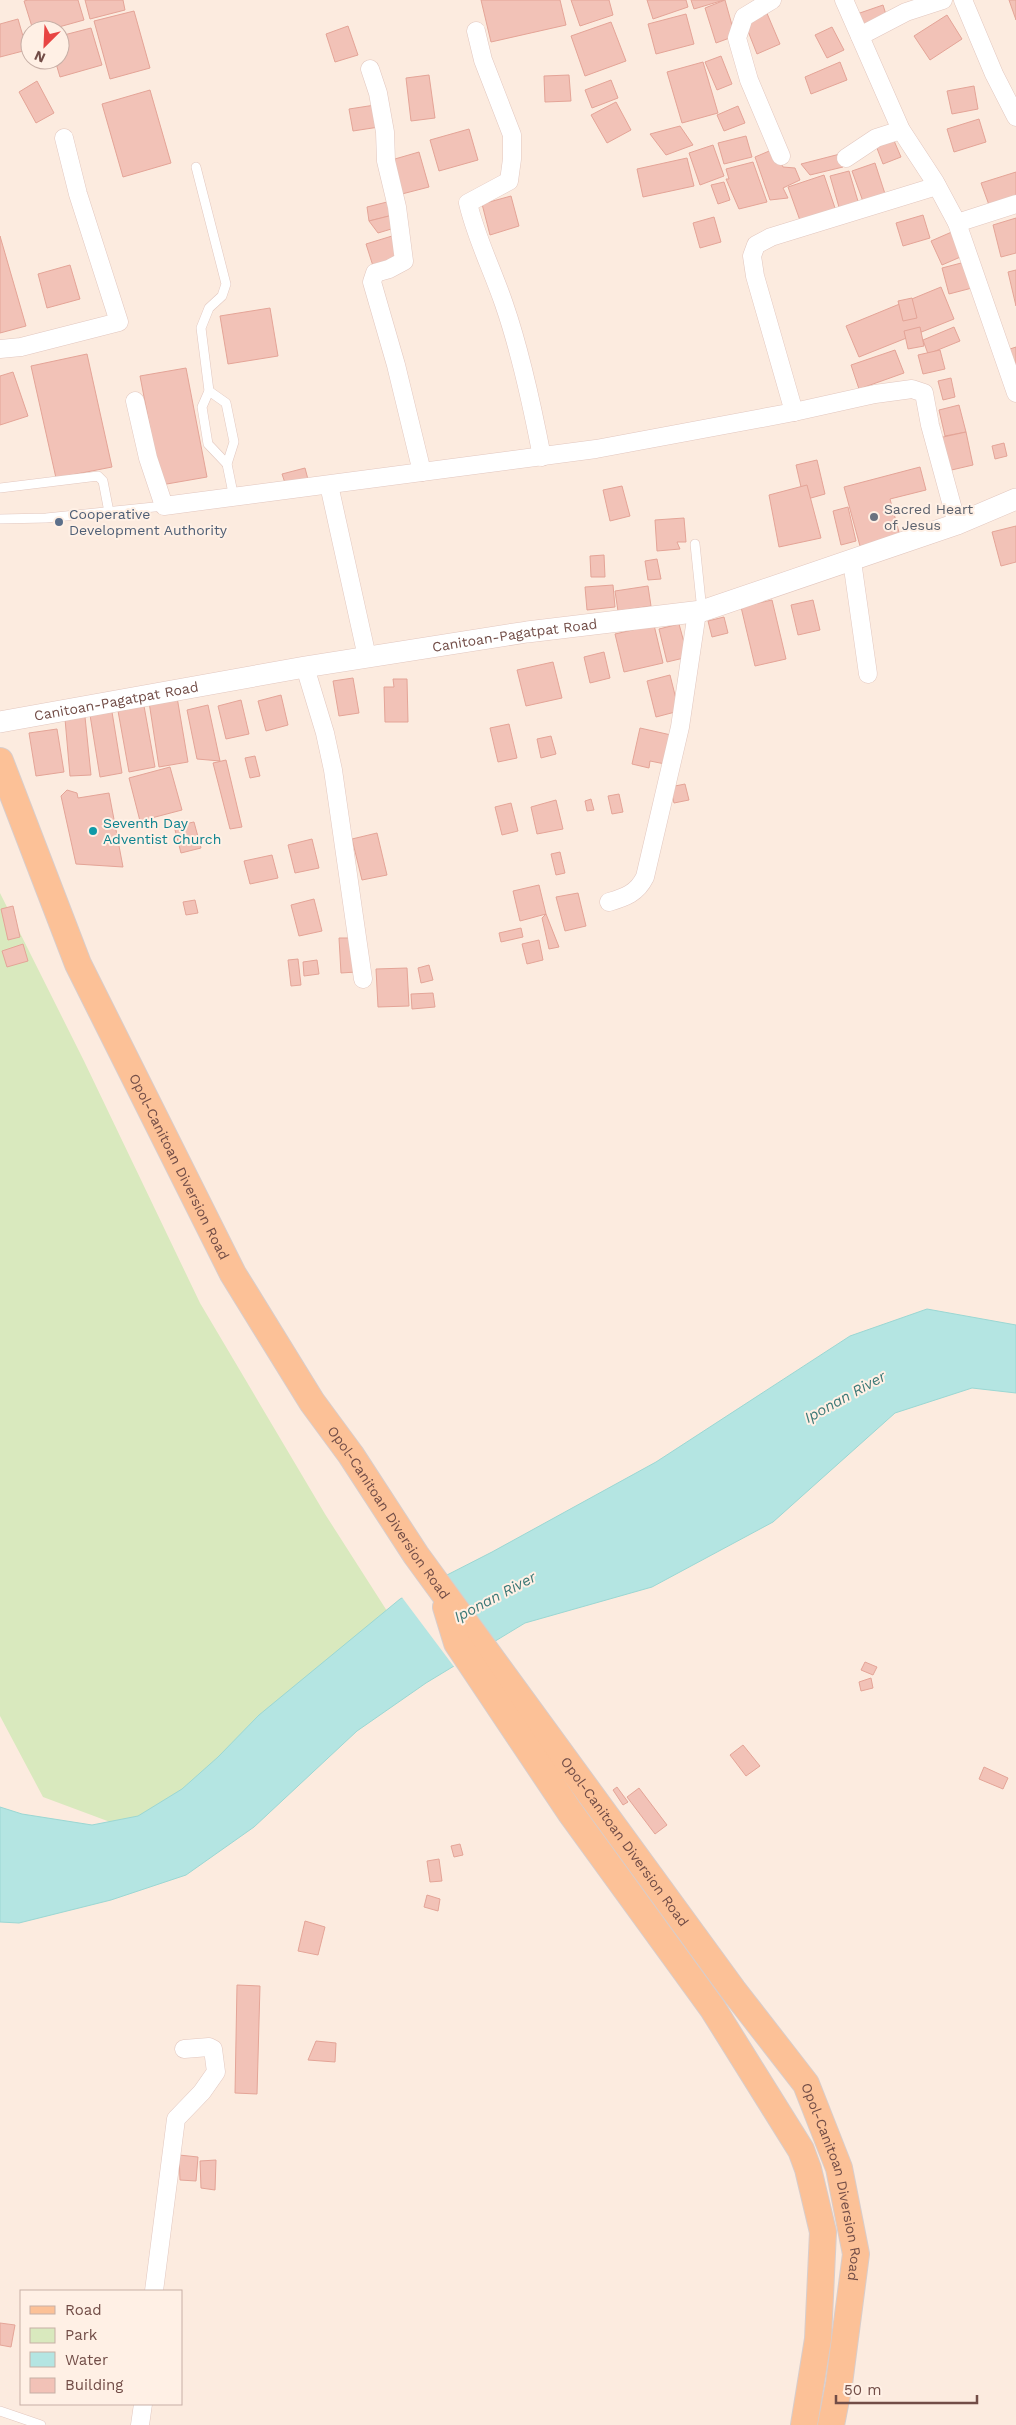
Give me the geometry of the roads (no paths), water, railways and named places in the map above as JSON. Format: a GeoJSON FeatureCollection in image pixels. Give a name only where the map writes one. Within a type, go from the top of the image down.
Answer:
{"type":"FeatureCollection","features":[{"type":"Feature","properties":{"kind":"main road","name":"Opol-Canitoan Diversion Road"},"geometry":{"type":"LineString","coordinates":[[0,761],[78,964],[233,1274],[312,1402],[351,1455],[416,1555],[440,1588],[570,1812],[713,2009],[801,2150],[808,2169],[823,2232],[818,2339],[804,2425]]}},
{"type":"Feature","properties":{"kind":"main road","name":"Opol-Canitoan Diversion Road"},"geometry":{"type":"LineString","coordinates":[[440,1588],[457,1643],[485,1666],[806,2084],[839,2168],[856,2254],[839,2384],[831,2425]]}},
{"type":"Feature","properties":{"kind":"street"},"geometry":{"type":"LineString","coordinates":[[772,0],[744,17],[737,38],[749,80],[781,156]]}},
{"type":"Feature","properties":{"kind":"street"},"geometry":{"type":"LineString","coordinates":[[844,0],[901,130],[937,186],[957,224],[1016,393]]}},
{"type":"Feature","properties":{"kind":"street"},"geometry":{"type":"LineString","coordinates":[[860,36],[906,12],[942,0]]}},
{"type":"Feature","properties":{"kind":"street"},"geometry":{"type":"LineString","coordinates":[[963,0],[994,74],[1016,117]]}},
{"type":"Feature","properties":{"kind":"street"},"geometry":{"type":"LineString","coordinates":[[476,31],[483,60],[512,135],[512,160],[509,180],[468,204],[505,307],[533,411],[542,456]]}},
{"type":"Feature","properties":{"kind":"street"},"geometry":{"type":"LineString","coordinates":[[370,69],[378,93],[385,132],[386,161],[397,207],[404,261],[389,269],[375,273],[372,282],[396,365],[422,472]]}},
{"type":"Feature","properties":{"kind":"street"},"geometry":{"type":"LineString","coordinates":[[846,158],[876,138],[901,130]]}},
{"type":"Feature","properties":{"kind":"street"},"geometry":{"type":"LineString","coordinates":[[0,349],[21,348],[119,322],[78,194],[64,138]]}},
{"type":"Feature","properties":{"kind":"street"},"geometry":{"type":"LineString","coordinates":[[794,412],[755,276],[752,256],[756,245],[771,237],[937,186]]}},
{"type":"Feature","properties":{"kind":"street"},"geometry":{"type":"LineString","coordinates":[[957,224],[1016,204]]}},
{"type":"Feature","properties":{"kind":"street"},"geometry":{"type":"LineString","coordinates":[[135,400],[148,458],[164,506],[596,449],[794,412],[875,394],[912,389],[924,394],[930,425],[957,524]]}},
{"type":"Feature","properties":{"kind":"street"},"geometry":{"type":"LineString","coordinates":[[329,484],[367,657]]}},
{"type":"Feature","properties":{"kind":"street","name":"Canitoan-Pagatpat Road"},"geometry":{"type":"LineString","coordinates":[[0,722],[367,657],[527,632],[699,612],[957,524],[1016,499]]}},
{"type":"Feature","properties":{"kind":"street"},"geometry":{"type":"LineString","coordinates":[[852,561],[868,674]]}},
{"type":"Feature","properties":{"kind":"street"},"geometry":{"type":"LineString","coordinates":[[609,902],[628,896],[640,888],[645,877],[680,727],[699,612]]}},
{"type":"Feature","properties":{"kind":"street"},"geometry":{"type":"LineString","coordinates":[[305,667],[333,770],[363,979]]}},
{"type":"Feature","properties":{"kind":"street"},"geometry":{"type":"LineString","coordinates":[[154,2290],[176,2119],[202,2092],[216,2072],[213,2050],[209,2047],[184,2049]]}},
{"type":"Feature","properties":{"kind":"street"},"geometry":{"type":"LineString","coordinates":[[140,2425],[143,2405]]}},
{"type":"Feature","properties":{"kind":"lane"},"geometry":{"type":"LineString","coordinates":[[196,167],[226,284],[222,296],[209,308],[201,328],[209,391],[202,408],[208,444],[227,464]]}},
{"type":"Feature","properties":{"kind":"lane"},"geometry":{"type":"LineString","coordinates":[[209,391],[226,403],[234,442],[227,464],[234,498]]}},
{"type":"Feature","properties":{"kind":"lane"},"geometry":{"type":"LineString","coordinates":[[0,488],[98,476],[103,481],[110,512]]}},
{"type":"Feature","properties":{"kind":"lane"},"geometry":{"type":"LineString","coordinates":[[0,518],[3,520],[164,506]]}},
{"type":"Feature","properties":{"kind":"lane"},"geometry":{"type":"LineString","coordinates":[[695,544],[699,612]]}},
{"type":"Feature","properties":{"kind":"lane"},"geometry":{"type":"LineString","coordinates":[[0,2411],[41,2425]]}},
{"type":"Feature","properties":{"kind":"water","name":"Iponan River"},"geometry":{"type":"Polygon","coordinates":[[[927,1309],[1016,1325],[1016,1393],[972,1388],[895,1413],[773,1522],[652,1587],[525,1623],[426,1683],[357,1731],[254,1827],[186,1875],[111,1900],[19,1923],[0,1922],[0,1807],[22,1814],[92,1825],[138,1816],[182,1789],[218,1757],[259,1715],[400,1599],[492,1552],[656,1462],[850,1336],[927,1309]]]}},
{"type":"Feature","properties":{"kind":"place","name":"Sacred Heart of Jesus"},"geometry":{"type":"Point","coordinates":[874,517]}},
{"type":"Feature","properties":{"kind":"place","name":"Cooperative Development Authority"},"geometry":{"type":"Point","coordinates":[59,522]}},
{"type":"Feature","properties":{"kind":"place","name":"Seventh Day Adventist Church"},"geometry":{"type":"Point","coordinates":[93,831]}}]}
